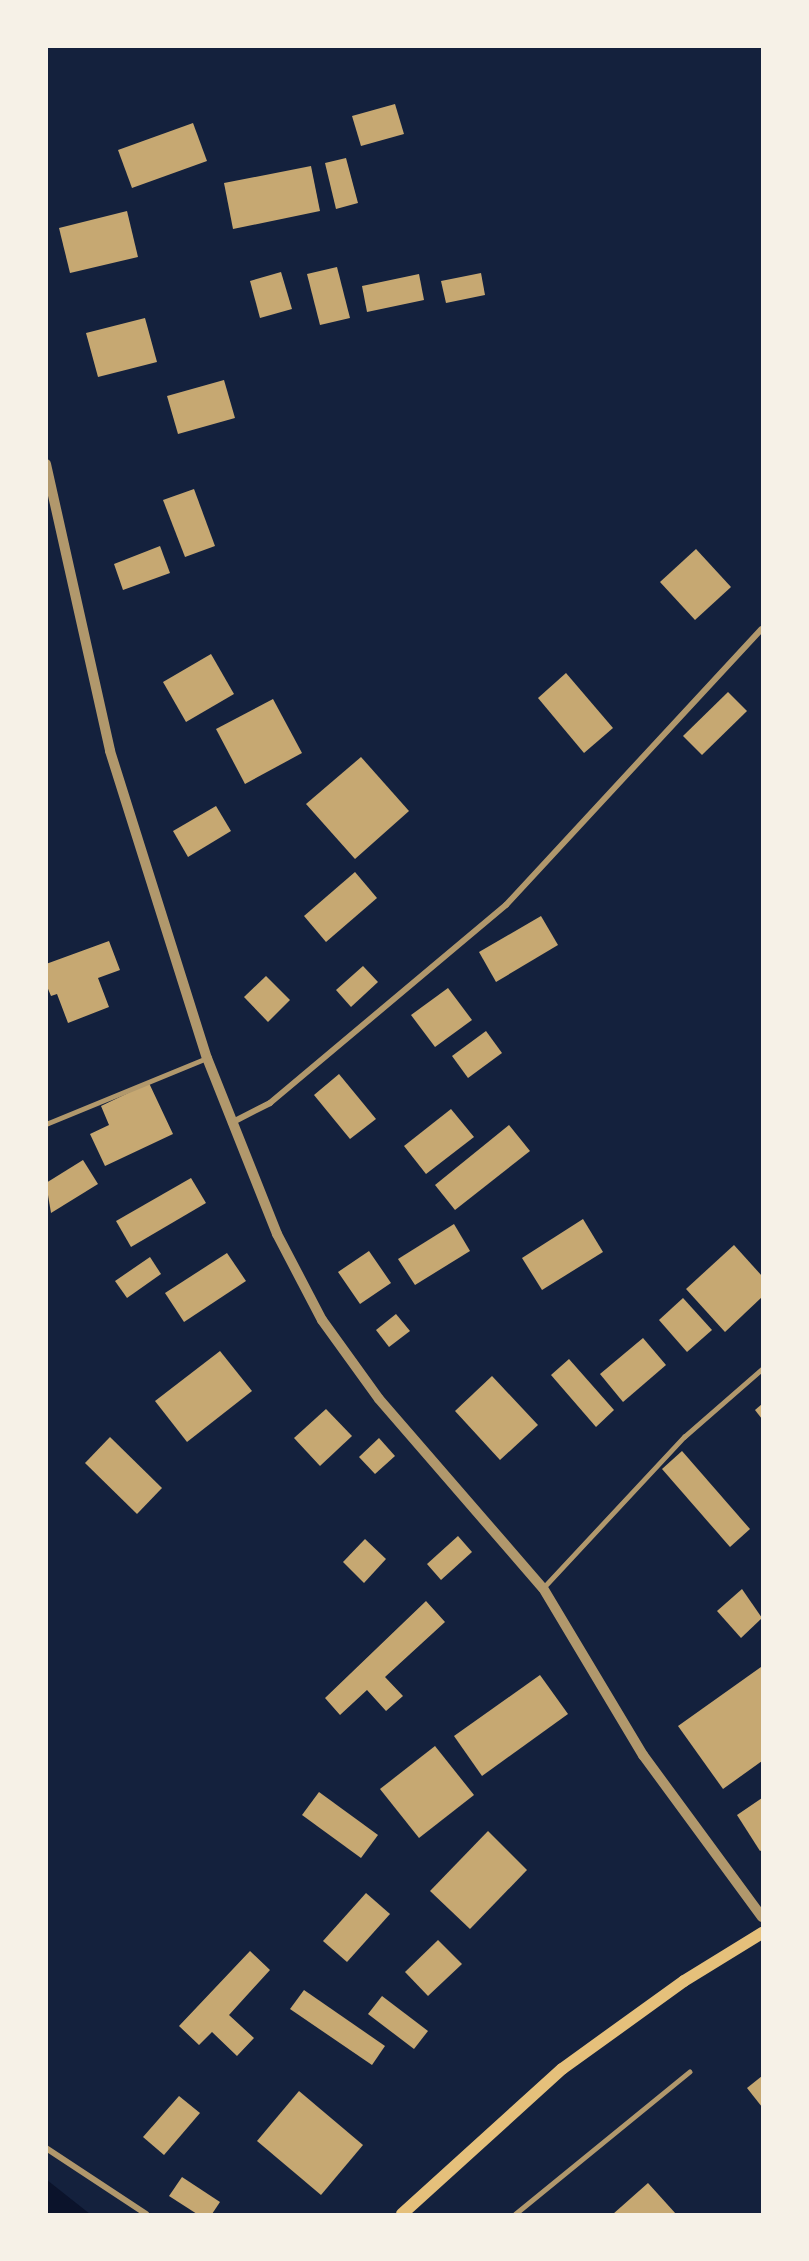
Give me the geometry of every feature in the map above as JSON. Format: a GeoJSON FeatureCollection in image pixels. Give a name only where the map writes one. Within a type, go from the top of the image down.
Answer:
{"type":"FeatureCollection","features":[{"type":"Feature","properties":{"kind":"main road"},"geometry":{"type":"LineString","coordinates":[[402,2214],[562,2069],[684,1980],[762,1933]]}},
{"type":"Feature","properties":{"kind":"street"},"geometry":{"type":"LineString","coordinates":[[46,464],[110,751],[207,1058],[277,1234],[322,1320],[379,1399],[543,1588],[643,1755],[762,1917]]}},
{"type":"Feature","properties":{"kind":"street"},"geometry":{"type":"LineString","coordinates":[[231,1123],[270,1102],[506,905],[762,629]]}},
{"type":"Feature","properties":{"kind":"street"},"geometry":{"type":"LineString","coordinates":[[46,2148],[146,2214]]}},
{"type":"Feature","properties":{"kind":"lane"},"geometry":{"type":"LineString","coordinates":[[46,1124],[207,1058]]}},
{"type":"Feature","properties":{"kind":"lane"},"geometry":{"type":"LineString","coordinates":[[543,1588],[684,1437],[762,1369]]}},
{"type":"Feature","properties":{"kind":"lane"},"geometry":{"type":"LineString","coordinates":[[515,2214],[689,2072]]}},
{"type":"Feature","properties":{"kind":"water"},"geometry":{"type":"Polygon","coordinates":[[[47,2180],[90,2214],[47,2214],[47,2180]]]}},
{"type":"Feature","properties":{"kind":"building"},"geometry":{"type":"Polygon","coordinates":[[[395,104],[404,134],[361,146],[352,116],[395,104]]]}},
{"type":"Feature","properties":{"kind":"building"},"geometry":{"type":"Polygon","coordinates":[[[193,123],[207,161],[132,188],[118,150],[193,123]]]}},
{"type":"Feature","properties":{"kind":"building"},"geometry":{"type":"Polygon","coordinates":[[[346,158],[358,203],[336,209],[325,163],[346,158]]]}},
{"type":"Feature","properties":{"kind":"building"},"geometry":{"type":"Polygon","coordinates":[[[311,166],[320,211],[233,229],[224,183],[311,166]]]}},
{"type":"Feature","properties":{"kind":"building"},"geometry":{"type":"Polygon","coordinates":[[[127,211],[138,257],[70,273],[59,228],[127,211]]]}},
{"type":"Feature","properties":{"kind":"building"},"geometry":{"type":"Polygon","coordinates":[[[337,267],[350,318],[320,325],[307,274],[337,267]]]}},
{"type":"Feature","properties":{"kind":"building"},"geometry":{"type":"Polygon","coordinates":[[[281,272],[292,309],[260,318],[250,281],[281,272]]]}},
{"type":"Feature","properties":{"kind":"building"},"geometry":{"type":"Polygon","coordinates":[[[481,273],[485,295],[446,303],[441,281],[481,273]]]}},
{"type":"Feature","properties":{"kind":"building"},"geometry":{"type":"Polygon","coordinates":[[[419,274],[424,300],[367,312],[362,286],[419,274]]]}},
{"type":"Feature","properties":{"kind":"building"},"geometry":{"type":"Polygon","coordinates":[[[145,318],[157,362],[98,377],[86,333],[145,318]]]}},
{"type":"Feature","properties":{"kind":"building"},"geometry":{"type":"Polygon","coordinates":[[[224,380],[235,418],[178,434],[167,396],[224,380]]]}},
{"type":"Feature","properties":{"kind":"building"},"geometry":{"type":"Polygon","coordinates":[[[194,489],[215,546],[185,557],[163,500],[194,489]]]}},
{"type":"Feature","properties":{"kind":"building"},"geometry":{"type":"Polygon","coordinates":[[[160,546],[170,573],[123,590],[114,564],[160,546]]]}},
{"type":"Feature","properties":{"kind":"building"},"geometry":{"type":"Polygon","coordinates":[[[696,549],[731,587],[695,620],[660,582],[696,549]]]}},
{"type":"Feature","properties":{"kind":"building"},"geometry":{"type":"Polygon","coordinates":[[[211,654],[234,694],[186,722],[163,682],[211,654]]]}},
{"type":"Feature","properties":{"kind":"building"},"geometry":{"type":"Polygon","coordinates":[[[566,673],[613,728],[584,753],[538,698],[566,673]]]}},
{"type":"Feature","properties":{"kind":"building"},"geometry":{"type":"Polygon","coordinates":[[[728,692],[747,711],[702,755],[683,736],[728,692]]]}},
{"type":"Feature","properties":{"kind":"building"},"geometry":{"type":"Polygon","coordinates":[[[273,699],[302,753],[245,784],[216,729],[273,699]]]}},
{"type":"Feature","properties":{"kind":"building"},"geometry":{"type":"Polygon","coordinates":[[[361,757],[409,811],[355,859],[306,804],[361,757]]]}},
{"type":"Feature","properties":{"kind":"building"},"geometry":{"type":"Polygon","coordinates":[[[216,806],[231,831],[188,857],[173,831],[216,806]]]}},
{"type":"Feature","properties":{"kind":"building"},"geometry":{"type":"Polygon","coordinates":[[[355,872],[377,898],[326,942],[304,916],[355,872]]]}},
{"type":"Feature","properties":{"kind":"building"},"geometry":{"type":"Polygon","coordinates":[[[541,916],[558,945],[496,982],[479,952],[541,916]]]}},
{"type":"Feature","properties":{"kind":"building"},"geometry":{"type":"Polygon","coordinates":[[[109,941],[120,970],[98,978],[109,1007],[68,1023],[57,994],[51,996],[46,984],[46,964],[109,941]]]}},
{"type":"Feature","properties":{"kind":"building"},"geometry":{"type":"Polygon","coordinates":[[[363,966],[378,982],[351,1007],[336,990],[363,966]]]}},
{"type":"Feature","properties":{"kind":"building"},"geometry":{"type":"Polygon","coordinates":[[[266,976],[290,1000],[268,1022],[244,997],[266,976]]]}},
{"type":"Feature","properties":{"kind":"building"},"geometry":{"type":"Polygon","coordinates":[[[448,988],[472,1020],[435,1047],[411,1015],[448,988]]]}},
{"type":"Feature","properties":{"kind":"building"},"geometry":{"type":"Polygon","coordinates":[[[486,1031],[502,1053],[468,1078],[452,1056],[486,1031]]]}},
{"type":"Feature","properties":{"kind":"building"},"geometry":{"type":"Polygon","coordinates":[[[339,1074],[376,1119],[350,1139],[314,1095],[339,1074]]]}},
{"type":"Feature","properties":{"kind":"building"},"geometry":{"type":"Polygon","coordinates":[[[149,1083],[173,1134],[105,1166],[90,1134],[109,1125],[101,1106],[149,1083]]]}},
{"type":"Feature","properties":{"kind":"building"},"geometry":{"type":"Polygon","coordinates":[[[451,1109],[474,1137],[426,1174],[404,1146],[451,1109]]]}},
{"type":"Feature","properties":{"kind":"building"},"geometry":{"type":"Polygon","coordinates":[[[509,1125],[530,1151],[455,1210],[435,1185],[509,1125]]]}},
{"type":"Feature","properties":{"kind":"building"},"geometry":{"type":"Polygon","coordinates":[[[83,1160],[98,1184],[51,1213],[46,1183],[83,1160]]]}},
{"type":"Feature","properties":{"kind":"building"},"geometry":{"type":"Polygon","coordinates":[[[191,1178],[206,1203],[131,1247],[116,1221],[191,1178]]]}},
{"type":"Feature","properties":{"kind":"building"},"geometry":{"type":"Polygon","coordinates":[[[583,1219],[603,1252],[542,1290],[522,1258],[583,1219]]]}},
{"type":"Feature","properties":{"kind":"building"},"geometry":{"type":"Polygon","coordinates":[[[454,1224],[470,1251],[415,1285],[398,1259],[454,1224]]]}},
{"type":"Feature","properties":{"kind":"building"},"geometry":{"type":"Polygon","coordinates":[[[734,1245],[762,1276],[762,1297],[725,1332],[686,1289],[734,1245]]]}},
{"type":"Feature","properties":{"kind":"building"},"geometry":{"type":"Polygon","coordinates":[[[369,1251],[391,1283],[360,1304],[338,1272],[369,1251]]]}},
{"type":"Feature","properties":{"kind":"building"},"geometry":{"type":"Polygon","coordinates":[[[227,1253],[246,1281],[184,1322],[165,1293],[227,1253]]]}},
{"type":"Feature","properties":{"kind":"building"},"geometry":{"type":"Polygon","coordinates":[[[150,1257],[161,1274],[127,1298],[115,1281],[150,1257]]]}},
{"type":"Feature","properties":{"kind":"building"},"geometry":{"type":"Polygon","coordinates":[[[683,1298],[712,1330],[687,1352],[659,1320],[683,1298]]]}},
{"type":"Feature","properties":{"kind":"building"},"geometry":{"type":"Polygon","coordinates":[[[396,1314],[410,1331],[389,1347],[376,1330],[396,1314]]]}},
{"type":"Feature","properties":{"kind":"building"},"geometry":{"type":"Polygon","coordinates":[[[643,1338],[666,1365],[623,1402],[600,1374],[643,1338]]]}},
{"type":"Feature","properties":{"kind":"building"},"geometry":{"type":"Polygon","coordinates":[[[220,1351],[252,1391],[187,1442],[155,1401],[220,1351]]]}},
{"type":"Feature","properties":{"kind":"building"},"geometry":{"type":"Polygon","coordinates":[[[569,1359],[614,1410],[596,1427],[551,1375],[569,1359]]]}},
{"type":"Feature","properties":{"kind":"building"},"geometry":{"type":"Polygon","coordinates":[[[492,1376],[538,1425],[500,1460],[455,1411],[492,1376]]]}},
{"type":"Feature","properties":{"kind":"building"},"geometry":{"type":"Polygon","coordinates":[[[762,1404],[762,1419],[755,1410],[762,1404]]]}},
{"type":"Feature","properties":{"kind":"building"},"geometry":{"type":"Polygon","coordinates":[[[326,1409],[352,1436],[320,1466],[294,1438],[326,1409]]]}},
{"type":"Feature","properties":{"kind":"building"},"geometry":{"type":"Polygon","coordinates":[[[110,1437],[162,1488],[137,1514],[85,1463],[110,1437]]]}},
{"type":"Feature","properties":{"kind":"building"},"geometry":{"type":"Polygon","coordinates":[[[379,1438],[395,1456],[375,1474],[359,1457],[379,1438]]]}},
{"type":"Feature","properties":{"kind":"building"},"geometry":{"type":"Polygon","coordinates":[[[682,1451],[750,1529],[730,1547],[662,1469],[682,1451]]]}},
{"type":"Feature","properties":{"kind":"building"},"geometry":{"type":"Polygon","coordinates":[[[458,1536],[472,1552],[441,1580],[427,1564],[458,1536]]]}},
{"type":"Feature","properties":{"kind":"building"},"geometry":{"type":"Polygon","coordinates":[[[365,1539],[386,1559],[364,1583],[343,1562],[365,1539]]]}},
{"type":"Feature","properties":{"kind":"building"},"geometry":{"type":"Polygon","coordinates":[[[742,1589],[762,1618],[741,1638],[717,1611],[742,1589]]]}},
{"type":"Feature","properties":{"kind":"building"},"geometry":{"type":"Polygon","coordinates":[[[426,1601],[445,1622],[385,1677],[403,1696],[386,1711],[367,1690],[340,1715],[325,1698],[426,1601]]]}},
{"type":"Feature","properties":{"kind":"building"},"geometry":{"type":"Polygon","coordinates":[[[761,1667],[762,1761],[723,1789],[678,1726],[761,1667]]]}},
{"type":"Feature","properties":{"kind":"building"},"geometry":{"type":"Polygon","coordinates":[[[540,1675],[568,1714],[482,1776],[454,1736],[540,1675]]]}},
{"type":"Feature","properties":{"kind":"building"},"geometry":{"type":"Polygon","coordinates":[[[435,1746],[474,1795],[419,1838],[380,1789],[435,1746]]]}},
{"type":"Feature","properties":{"kind":"building"},"geometry":{"type":"Polygon","coordinates":[[[319,1792],[378,1835],[361,1858],[302,1815],[319,1792]]]}},
{"type":"Feature","properties":{"kind":"building"},"geometry":{"type":"Polygon","coordinates":[[[762,1798],[762,1850],[760,1851],[737,1815],[762,1798]]]}},
{"type":"Feature","properties":{"kind":"building"},"geometry":{"type":"Polygon","coordinates":[[[488,1831],[527,1870],[470,1929],[430,1891],[488,1831]]]}},
{"type":"Feature","properties":{"kind":"building"},"geometry":{"type":"Polygon","coordinates":[[[366,1893],[390,1914],[347,1962],[323,1941],[366,1893]]]}},
{"type":"Feature","properties":{"kind":"building"},"geometry":{"type":"Polygon","coordinates":[[[438,1940],[462,1964],[428,1996],[405,1972],[438,1940]]]}},
{"type":"Feature","properties":{"kind":"building"},"geometry":{"type":"Polygon","coordinates":[[[250,1951],[270,1970],[229,2015],[254,2038],[237,2056],[212,2032],[199,2045],[179,2026],[250,1951]]]}},
{"type":"Feature","properties":{"kind":"building"},"geometry":{"type":"Polygon","coordinates":[[[304,1990],[385,2046],[372,2065],[290,2009],[304,1990]]]}},
{"type":"Feature","properties":{"kind":"building"},"geometry":{"type":"Polygon","coordinates":[[[382,1996],[428,2031],[414,2049],[368,2014],[382,1996]]]}},
{"type":"Feature","properties":{"kind":"building"},"geometry":{"type":"Polygon","coordinates":[[[762,2076],[762,2107],[747,2088],[762,2076]]]}},
{"type":"Feature","properties":{"kind":"building"},"geometry":{"type":"Polygon","coordinates":[[[299,2091],[363,2145],[321,2195],[257,2141],[299,2091]]]}},
{"type":"Feature","properties":{"kind":"building"},"geometry":{"type":"Polygon","coordinates":[[[179,2096],[200,2113],[164,2155],[143,2137],[179,2096]]]}},
{"type":"Feature","properties":{"kind":"building"},"geometry":{"type":"Polygon","coordinates":[[[182,2177],[220,2202],[212,2214],[197,2214],[169,2196],[182,2177]]]}},
{"type":"Feature","properties":{"kind":"building"},"geometry":{"type":"Polygon","coordinates":[[[648,2183],[676,2214],[613,2214],[648,2183]]]}}]}
